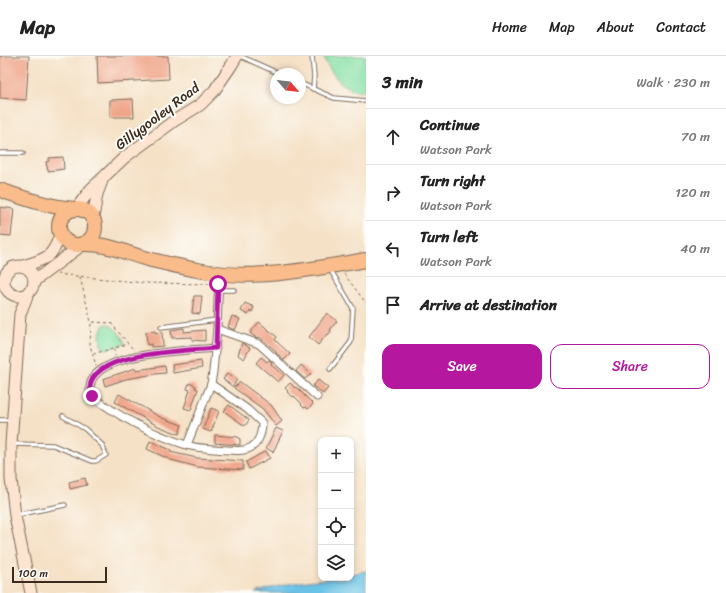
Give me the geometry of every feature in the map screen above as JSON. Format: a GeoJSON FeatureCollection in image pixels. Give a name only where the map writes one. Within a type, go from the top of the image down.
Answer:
{"type":"FeatureCollection","features":[{"type":"Feature","properties":{"kind":"highway"},"geometry":{"type":"LineString","coordinates":[[6,192],[62,208],[84,210],[104,233],[127,252]]}},
{"type":"Feature","properties":{"kind":"highway"},"geometry":{"type":"LineString","coordinates":[[6,192],[51,217],[68,244],[74,246],[83,244],[106,245],[218,282],[230,275],[259,275],[334,266],[366,260]]}},
{"type":"Feature","properties":{"kind":"highway"},"geometry":{"type":"LineString","coordinates":[[59,230],[61,218],[64,214],[75,209]]}},
{"type":"Feature","properties":{"kind":"highway"},"geometry":{"type":"LineString","coordinates":[[83,244],[93,236],[95,230],[94,220]]}},
{"type":"Feature","properties":{"kind":"main road","name":"Gillygooley Road"},"geometry":{"type":"LineString","coordinates":[[75,209],[91,189],[125,157],[174,121],[200,105],[218,87],[237,56]]}},
{"type":"Feature","properties":{"kind":"main road","name":"Gillygooley Road"},"geometry":{"type":"LineString","coordinates":[[94,220],[97,194],[104,177]]}},
{"type":"Feature","properties":{"kind":"main road"},"geometry":{"type":"LineString","coordinates":[[20,314],[11,294],[2,283],[5,269],[23,266],[43,260],[52,254],[56,248],[59,230]]}},
{"type":"Feature","properties":{"kind":"main road"},"geometry":{"type":"LineString","coordinates":[[31,593],[15,516],[11,479],[11,444],[20,314],[34,281],[83,244]]}},
{"type":"Feature","properties":{"kind":"main road"},"geometry":{"type":"LineString","coordinates":[[23,266],[30,271],[34,281]]}},
{"type":"Feature","properties":{"kind":"main road"},"geometry":{"type":"LineString","coordinates":[[11,294],[21,296],[29,292]]}},
{"type":"Feature","properties":{"kind":"street"},"geometry":{"type":"LineString","coordinates":[[187,445],[211,384],[216,348],[218,282]]}},
{"type":"Feature","properties":{"kind":"street"},"geometry":{"type":"LineString","coordinates":[[217,329],[259,344],[317,397]]}},
{"type":"Feature","properties":{"kind":"street"},"geometry":{"type":"LineString","coordinates":[[211,384],[247,409],[262,423],[262,431],[259,440],[252,447],[244,450],[209,449],[187,445],[154,433],[107,408],[92,396],[90,386],[96,374],[106,366],[127,358],[147,354],[216,348]]}},
{"type":"Feature","properties":{"kind":"lane"},"geometry":{"type":"LineString","coordinates":[[240,56],[270,70]]}},
{"type":"Feature","properties":{"kind":"lane"},"geometry":{"type":"LineString","coordinates":[[312,56],[314,76],[313,89]]}},
{"type":"Feature","properties":{"kind":"lane"},"geometry":{"type":"LineString","coordinates":[[306,86],[334,98],[366,102]]}},
{"type":"Feature","properties":{"kind":"lane"},"geometry":{"type":"LineString","coordinates":[[0,153],[23,153]]}},
{"type":"Feature","properties":{"kind":"lane"},"geometry":{"type":"LineString","coordinates":[[330,369],[351,342],[353,308],[334,266]]}},
{"type":"Feature","properties":{"kind":"lane"},"geometry":{"type":"LineString","coordinates":[[218,282],[234,290]]}},
{"type":"Feature","properties":{"kind":"lane"},"geometry":{"type":"LineString","coordinates":[[161,327],[217,320]]}},
{"type":"Feature","properties":{"kind":"lane"},"geometry":{"type":"LineString","coordinates":[[11,444],[52,445],[92,461],[96,461],[106,455],[102,445],[64,416]]}},
{"type":"Feature","properties":{"kind":"lane"},"geometry":{"type":"LineString","coordinates":[[0,420],[13,420]]}},
{"type":"Feature","properties":{"kind":"lane"},"geometry":{"type":"LineString","coordinates":[[15,516],[65,505]]}},
{"type":"Feature","properties":{"kind":"path"},"geometry":{"type":"LineString","coordinates":[[334,266],[342,272],[366,303]]}},
{"type":"Feature","properties":{"kind":"path"},"geometry":{"type":"LineString","coordinates":[[54,274],[144,283],[218,282]]}},
{"type":"Feature","properties":{"kind":"path"},"geometry":{"type":"LineString","coordinates":[[80,277],[91,322],[90,345],[99,372]]}},
{"type":"Feature","properties":{"kind":"path"},"geometry":{"type":"LineString","coordinates":[[91,322],[111,323],[130,346]]}},
{"type":"Feature","properties":{"kind":"path"},"geometry":{"type":"LineString","coordinates":[[92,354],[128,344]]}},
{"type":"Feature","properties":{"kind":"path"},"geometry":{"type":"LineString","coordinates":[[114,348],[116,362]]}},
{"type":"Feature","properties":{"kind":"green space"},"geometry":{"type":"Polygon","coordinates":[[[323,56],[366,56],[366,91],[351,89],[339,81],[330,70],[323,56]]]}},
{"type":"Feature","properties":{"kind":"green space"},"geometry":{"type":"Polygon","coordinates":[[[106,324],[118,332],[125,344],[107,349],[102,347],[100,338],[101,331],[103,326],[106,324]]]}},
{"type":"Feature","properties":{"kind":"water"},"geometry":{"type":"Polygon","coordinates":[[[366,571],[366,593],[255,593],[277,586],[302,582],[318,580],[354,581],[354,573],[366,571]]]}},
{"type":"Feature","properties":{"kind":"building"},"geometry":{"type":"Polygon","coordinates":[[[0,56],[29,56],[26,100],[0,98],[0,56]]]}},
{"type":"Feature","properties":{"kind":"building"},"geometry":{"type":"Polygon","coordinates":[[[97,56],[168,56],[169,79],[98,83],[97,56]]]}},
{"type":"Feature","properties":{"kind":"building"},"geometry":{"type":"Polygon","coordinates":[[[133,99],[134,117],[110,117],[110,100],[133,99]]]}},
{"type":"Feature","properties":{"kind":"building"},"geometry":{"type":"Polygon","coordinates":[[[63,157],[64,169],[48,171],[46,162],[49,161],[49,158],[63,157]]]}},
{"type":"Feature","properties":{"kind":"building"},"geometry":{"type":"Polygon","coordinates":[[[0,207],[14,209],[11,236],[0,235],[0,207]]]}},
{"type":"Feature","properties":{"kind":"building"},"geometry":{"type":"Polygon","coordinates":[[[194,296],[202,296],[200,314],[192,313],[194,296]]]}},
{"type":"Feature","properties":{"kind":"building"},"geometry":{"type":"Polygon","coordinates":[[[245,303],[254,307],[252,312],[250,311],[248,315],[241,311],[245,303]]]}},
{"type":"Feature","properties":{"kind":"building"},"geometry":{"type":"Polygon","coordinates":[[[327,313],[337,321],[328,335],[327,334],[318,345],[309,337],[327,313]]]}},
{"type":"Feature","properties":{"kind":"building"},"geometry":{"type":"Polygon","coordinates":[[[232,316],[240,319],[235,330],[228,327],[232,316]]]}},
{"type":"Feature","properties":{"kind":"building"},"geometry":{"type":"Polygon","coordinates":[[[259,322],[277,337],[275,340],[290,354],[284,360],[275,352],[276,351],[259,337],[255,337],[250,333],[259,322]]]}},
{"type":"Feature","properties":{"kind":"building"},"geometry":{"type":"Polygon","coordinates":[[[184,328],[184,332],[205,330],[205,341],[192,340],[192,337],[172,338],[171,330],[184,328]]]}},
{"type":"Feature","properties":{"kind":"building"},"geometry":{"type":"Polygon","coordinates":[[[155,331],[155,333],[162,332],[163,346],[151,347],[151,344],[147,345],[146,332],[155,331]]]}},
{"type":"Feature","properties":{"kind":"building"},"geometry":{"type":"Polygon","coordinates":[[[242,343],[250,348],[244,359],[238,355],[242,343]]]}},
{"type":"Feature","properties":{"kind":"building"},"geometry":{"type":"Polygon","coordinates":[[[261,357],[267,362],[269,360],[272,363],[271,365],[284,375],[278,382],[256,363],[261,357]]]}},
{"type":"Feature","properties":{"kind":"building"},"geometry":{"type":"Polygon","coordinates":[[[201,361],[202,368],[173,373],[172,365],[201,361]]]}},
{"type":"Feature","properties":{"kind":"building"},"geometry":{"type":"Polygon","coordinates":[[[301,365],[311,374],[305,379],[296,371],[301,365]]]}},
{"type":"Feature","properties":{"kind":"building"},"geometry":{"type":"Polygon","coordinates":[[[165,366],[166,373],[126,379],[105,386],[103,379],[136,368],[136,370],[165,366]]]}},
{"type":"Feature","properties":{"kind":"building"},"geometry":{"type":"Polygon","coordinates":[[[228,373],[237,379],[233,387],[223,379],[228,373]]]}},
{"type":"Feature","properties":{"kind":"building"},"geometry":{"type":"Polygon","coordinates":[[[318,380],[328,388],[323,394],[313,386],[318,380]]]}},
{"type":"Feature","properties":{"kind":"building"},"geometry":{"type":"Polygon","coordinates":[[[240,382],[271,405],[282,421],[276,426],[263,409],[234,388],[240,382]]]}},
{"type":"Feature","properties":{"kind":"building"},"geometry":{"type":"Polygon","coordinates":[[[189,383],[196,386],[195,388],[198,389],[191,410],[184,408],[190,390],[187,389],[189,383]]]}},
{"type":"Feature","properties":{"kind":"building"},"geometry":{"type":"Polygon","coordinates":[[[290,383],[313,404],[308,409],[306,407],[304,408],[294,396],[293,397],[287,392],[288,391],[285,388],[290,383]]]}},
{"type":"Feature","properties":{"kind":"building"},"geometry":{"type":"Polygon","coordinates":[[[119,394],[162,418],[182,425],[179,434],[158,426],[115,402],[119,394]]]}},
{"type":"Feature","properties":{"kind":"building"},"geometry":{"type":"Polygon","coordinates":[[[229,405],[249,420],[245,426],[224,411],[229,405]]]}},
{"type":"Feature","properties":{"kind":"building"},"geometry":{"type":"Polygon","coordinates":[[[211,408],[219,411],[211,432],[203,429],[211,408]]]}},
{"type":"Feature","properties":{"kind":"building"},"geometry":{"type":"Polygon","coordinates":[[[276,428],[283,431],[273,452],[266,448],[276,428]]]}},
{"type":"Feature","properties":{"kind":"building"},"geometry":{"type":"Polygon","coordinates":[[[215,435],[238,437],[240,439],[240,445],[215,443],[215,435]]]}},
{"type":"Feature","properties":{"kind":"building"},"geometry":{"type":"Polygon","coordinates":[[[150,441],[171,450],[170,452],[197,458],[243,461],[243,470],[198,467],[171,460],[147,449],[150,441]]]}},
{"type":"Feature","properties":{"kind":"building"},"geometry":{"type":"Polygon","coordinates":[[[266,451],[270,458],[249,469],[246,462],[266,451]]]}},
{"type":"Feature","properties":{"kind":"building"},"geometry":{"type":"Polygon","coordinates":[[[85,478],[87,485],[70,489],[69,482],[85,478]]]}},
{"type":"Feature","properties":{"kind":"route"},"geometry":{"type":"LineString","coordinates":[[92,396],[90,386],[96,374],[106,366],[127,358],[147,354],[216,348],[218,284]]}}]}
